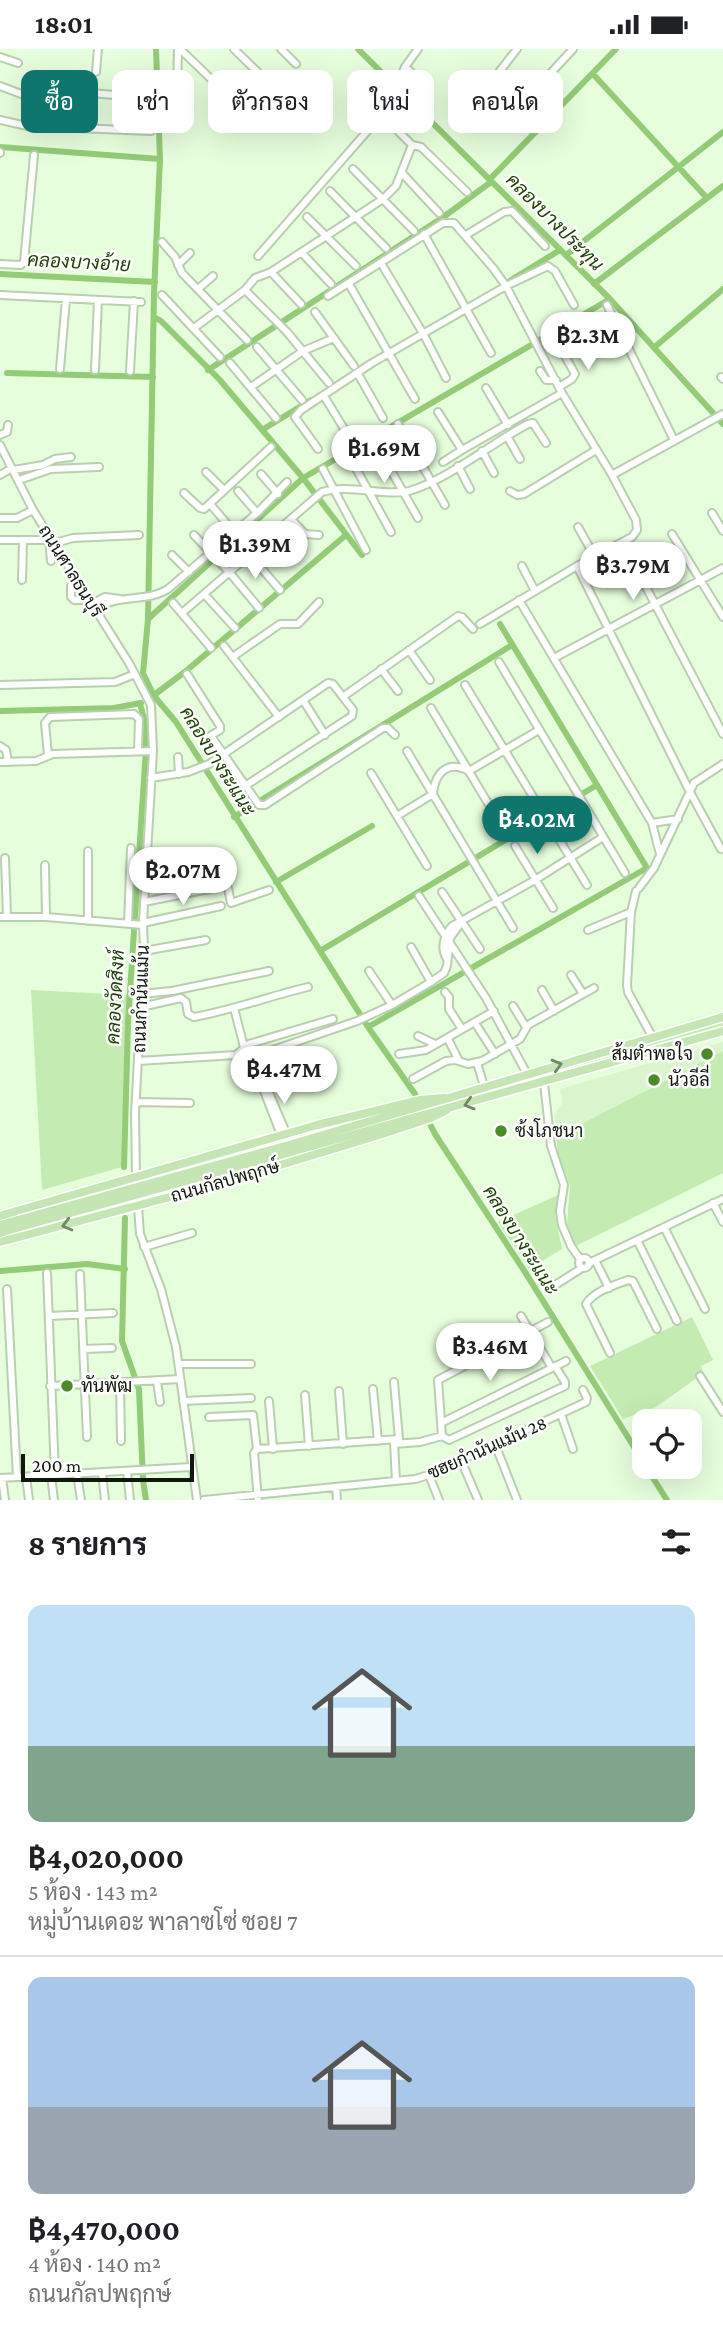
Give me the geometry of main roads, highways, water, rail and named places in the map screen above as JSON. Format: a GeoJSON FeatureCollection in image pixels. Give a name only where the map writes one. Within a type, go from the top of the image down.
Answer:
{"type":"FeatureCollection","features":[{"type":"Feature","properties":{"kind":"main road","name":"ถนนกัลปพฤกษ์"},"geometry":{"type":"LineString","coordinates":[[0,1242],[204,1188],[421,1111],[444,1098],[723,1017]]}},
{"type":"Feature","properties":{"kind":"main road","name":"ถนนกัลปพฤกษ์"},"geometry":{"type":"LineString","coordinates":[[0,1216],[284,1134],[421,1111],[447,1110],[723,1031]]}},
{"type":"Feature","properties":{"kind":"main road","name":"ถนนกัลปพฤกษ์"},"geometry":{"type":"LineString","coordinates":[[0,1233],[19,1224],[421,1111]]}},
{"type":"Feature","properties":{"kind":"main road"},"geometry":{"type":"LineString","coordinates":[[197,1161],[187,1174],[187,1183],[193,1188],[204,1188]]}},
{"type":"Feature","properties":{"kind":"main road"},"geometry":{"type":"LineString","coordinates":[[136,1178],[138,1207]]}},
{"type":"Feature","properties":{"kind":"main road"},"geometry":{"type":"LineString","coordinates":[[87,1193],[101,1194],[107,1199],[106,1209],[96,1217]]}},
{"type":"Feature","properties":{"kind":"main road","name":"ถนนกัลปพฤกษ์"},"geometry":{"type":"LineString","coordinates":[[0,1225],[19,1224]]}},
{"type":"Feature","properties":{"kind":"waterway","name":"คลองบางระแนะ"},"geometry":{"type":"LineString","coordinates":[[156,49],[160,159],[154,293],[148,619],[143,673],[154,696],[176,722],[368,1027],[415,1094],[435,1134],[632,1444]]}},
{"type":"Feature","properties":{"kind":"waterway","name":"คลองบางประทุน"},"geometry":{"type":"LineString","coordinates":[[358,49],[610,299],[723,424]]}},
{"type":"Feature","properties":{"kind":"waterway"},"geometry":{"type":"LineString","coordinates":[[489,180],[616,49]]}},
{"type":"Feature","properties":{"kind":"waterway"},"geometry":{"type":"LineString","coordinates":[[593,74],[706,197]]}},
{"type":"Feature","properties":{"kind":"waterway"},"geometry":{"type":"LineString","coordinates":[[566,255],[723,132]]}},
{"type":"Feature","properties":{"kind":"waterway"},"geometry":{"type":"LineString","coordinates":[[0,147],[160,159]]}},
{"type":"Feature","properties":{"kind":"waterway"},"geometry":{"type":"LineString","coordinates":[[208,370],[442,218],[491,182]]}},
{"type":"Feature","properties":{"kind":"waterway"},"geometry":{"type":"LineString","coordinates":[[594,284],[723,186]]}},
{"type":"Feature","properties":{"kind":"waterway"},"geometry":{"type":"LineString","coordinates":[[503,285],[560,250]]}},
{"type":"Feature","properties":{"kind":"waterway","name":"คลองบางอ้าย"},"geometry":{"type":"LineString","coordinates":[[0,274],[155,282]]}},
{"type":"Feature","properties":{"kind":"waterway"},"geometry":{"type":"LineString","coordinates":[[657,345],[723,289]]}},
{"type":"Feature","properties":{"kind":"waterway"},"geometry":{"type":"LineString","coordinates":[[148,619],[303,478],[610,299]]}},
{"type":"Feature","properties":{"kind":"waterway"},"geometry":{"type":"LineString","coordinates":[[154,317],[219,379],[303,478],[362,555]]}},
{"type":"Feature","properties":{"kind":"waterway"},"geometry":{"type":"LineString","coordinates":[[7,373],[153,377]]}},
{"type":"Feature","properties":{"kind":"waterway"},"geometry":{"type":"LineString","coordinates":[[262,430],[311,400]]}},
{"type":"Feature","properties":{"kind":"waterway"},"geometry":{"type":"LineString","coordinates":[[150,698],[186,671],[346,535]]}},
{"type":"Feature","properties":{"kind":"waterway"},"geometry":{"type":"LineString","coordinates":[[368,1027],[647,868],[500,624]]}},
{"type":"Feature","properties":{"kind":"waterway"},"geometry":{"type":"LineString","coordinates":[[234,817],[512,645]]}},
{"type":"Feature","properties":{"kind":"waterway"},"geometry":{"type":"LineString","coordinates":[[0,711],[114,708],[141,703]]}},
{"type":"Feature","properties":{"kind":"waterway","name":"คลองวัดสิงห์"},"geometry":{"type":"LineString","coordinates":[[124,1167],[128,1022],[146,749],[146,726],[140,704]]}},
{"type":"Feature","properties":{"kind":"waterway"},"geometry":{"type":"LineString","coordinates":[[320,951],[597,785]]}},
{"type":"Feature","properties":{"kind":"waterway"},"geometry":{"type":"LineString","coordinates":[[276,882],[372,826]]}},
{"type":"Feature","properties":{"kind":"waterway","name":"คลองวัดสิงห์"},"geometry":{"type":"LineString","coordinates":[[125,1218],[122,1341],[139,1389],[146,1500]]}},
{"type":"Feature","properties":{"kind":"waterway"},"geometry":{"type":"LineString","coordinates":[[0,1271],[87,1264],[125,1269]]}},
{"type":"Feature","properties":{"kind":"waterway","name":"คลองบางระแนะ"},"geometry":{"type":"LineString","coordinates":[[654,1479],[667,1500]]}},
{"type":"Feature","properties":{"kind":"place","name":"ส้มตำพอใจ"},"geometry":{"type":"Point","coordinates":[707,1054]}},
{"type":"Feature","properties":{"kind":"place","name":"นัวอีลี่"},"geometry":{"type":"Point","coordinates":[654,1080]}},
{"type":"Feature","properties":{"kind":"place","name":"ซ้งโภชนา"},"geometry":{"type":"Point","coordinates":[501,1131]}},
{"type":"Feature","properties":{"kind":"place","name":"ทันพัฒ"},"geometry":{"type":"Point","coordinates":[67,1386]}}]}
